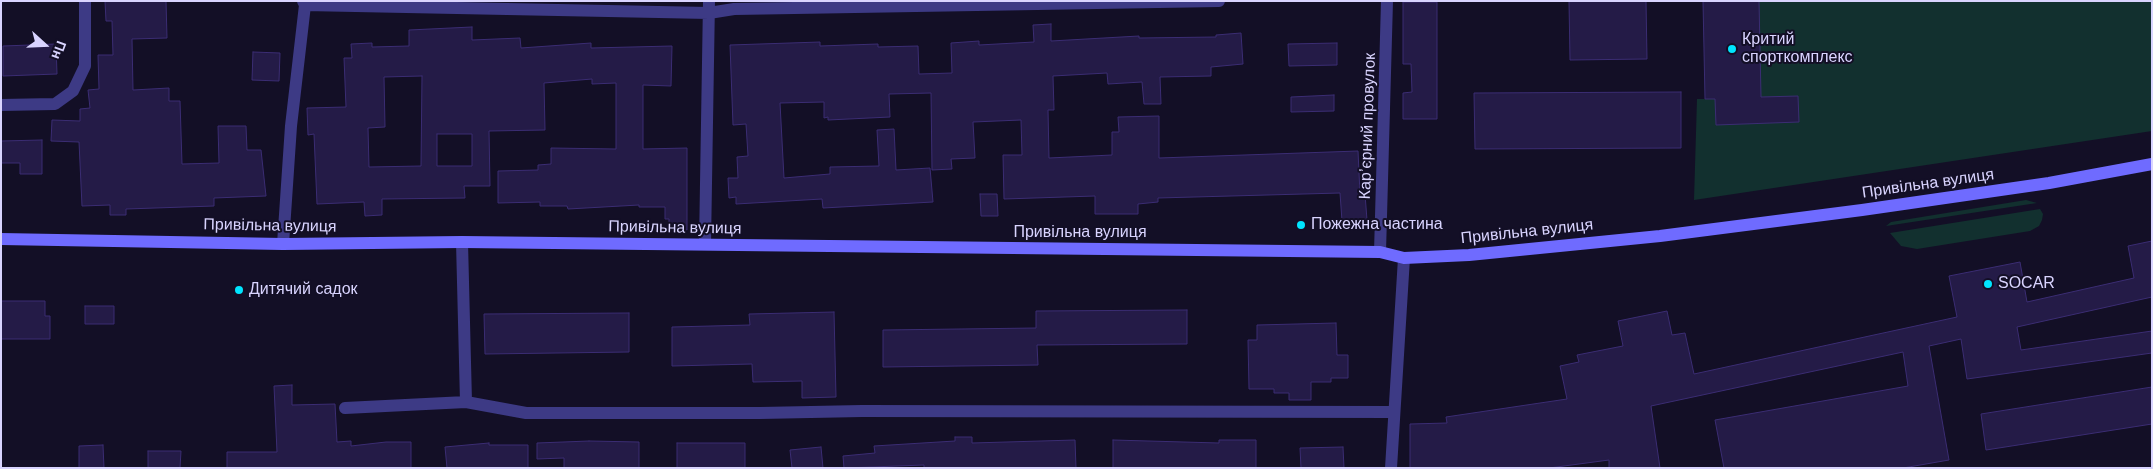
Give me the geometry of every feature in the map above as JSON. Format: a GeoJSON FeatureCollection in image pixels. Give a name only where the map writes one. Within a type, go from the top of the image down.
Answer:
{"type":"FeatureCollection","features":[{"type":"Feature","properties":{"kind":"street"},"geometry":{"type":"LineString","coordinates":[[1,105],[55,104],[73,91],[85,66],[85,1]]}},
{"type":"Feature","properties":{"kind":"street"},"geometry":{"type":"LineString","coordinates":[[283,244],[291,126],[304,3],[709,7],[734,9],[1219,1]]}},
{"type":"Feature","properties":{"kind":"street","name":"Карʼєрний провулок"},"geometry":{"type":"LineString","coordinates":[[1380,252],[1387,1]]}},
{"type":"Feature","properties":{"kind":"street"},"geometry":{"type":"LineString","coordinates":[[705,244],[709,7]]}},
{"type":"Feature","properties":{"kind":"street","name":"Привільна вулиця"},"geometry":{"type":"LineString","coordinates":[[1,239],[283,244],[462,242],[705,244],[865,248],[1380,252],[1404,258],[1469,256],[1680,234],[1862,210],[2049,183],[2152,164]]}},
{"type":"Feature","properties":{"kind":"street"},"geometry":{"type":"LineString","coordinates":[[462,242],[466,402]]}},
{"type":"Feature","properties":{"kind":"street"},"geometry":{"type":"LineString","coordinates":[[1392,468],[1393,412],[1404,258]]}},
{"type":"Feature","properties":{"kind":"street"},"geometry":{"type":"LineString","coordinates":[[345,408],[466,402],[526,413],[760,414],[862,411],[1393,412]]}},
{"type":"Feature","properties":{"kind":"green space"},"geometry":{"type":"Polygon","coordinates":[[[1703,1],[2152,1],[2152,131],[1694,200],[1697,99],[1705,99],[1703,1]]]}},
{"type":"Feature","properties":{"kind":"green space"},"geometry":{"type":"Polygon","coordinates":[[[2026,200],[2037,203],[1886,226],[1891,222],[2026,200]]]}},
{"type":"Feature","properties":{"kind":"green space"},"geometry":{"type":"Polygon","coordinates":[[[2040,209],[2043,214],[2042,220],[2039,226],[2030,231],[1917,249],[1901,246],[1890,233],[2040,209]]]}},
{"type":"Feature","properties":{"kind":"building"},"geometry":{"type":"Polygon","coordinates":[[[105,1],[166,1],[167,38],[132,39],[133,90],[169,88],[169,101],[180,101],[182,164],[219,163],[218,126],[246,126],[247,150],[261,150],[266,196],[214,198],[214,206],[126,209],[126,215],[110,215],[110,205],[82,206],[79,142],[51,141],[52,120],[80,121],[80,109],[90,108],[88,90],[99,89],[98,55],[113,55],[112,21],[106,21],[105,1]]]}},
{"type":"Feature","properties":{"kind":"building"},"geometry":{"type":"Polygon","coordinates":[[[1569,1],[1646,1],[1647,59],[1570,60],[1569,1]]]}},
{"type":"Feature","properties":{"kind":"building","name":"Критий спорткомплекс"},"geometry":{"type":"Polygon","coordinates":[[[1703,1],[1759,1],[1761,97],[1798,96],[1799,122],[1716,125],[1715,99],[1705,99],[1703,1]]]}},
{"type":"Feature","properties":{"kind":"building"},"geometry":{"type":"Polygon","coordinates":[[[1403,2],[1437,2],[1437,119],[1403,119],[1403,93],[1412,92],[1411,64],[1403,64],[1403,2]]]}},
{"type":"Feature","properties":{"kind":"building"},"geometry":{"type":"Polygon","coordinates":[[[1051,24],[1051,41],[1139,36],[1139,38],[1216,37],[1216,35],[1241,33],[1243,64],[1211,67],[1211,76],[1160,77],[1161,104],[1144,104],[1142,82],[1108,84],[1107,73],[1053,76],[1054,110],[1048,110],[1049,158],[1112,155],[1112,132],[1119,132],[1118,117],[1159,116],[1159,158],[1358,151],[1360,194],[1365,194],[1367,220],[1342,221],[1340,193],[1158,198],[1158,202],[1138,204],[1138,214],[1095,214],[1095,196],[1004,199],[1003,155],[1022,155],[1021,120],[973,122],[975,158],[951,159],[952,169],[932,170],[931,93],[889,94],[890,117],[828,120],[828,117],[824,118],[824,102],[780,103],[784,178],[830,174],[830,167],[879,166],[877,130],[894,129],[896,170],[930,168],[933,202],[823,208],[822,199],[736,204],[736,197],[729,198],[728,178],[738,178],[737,157],[748,156],[746,124],[733,125],[730,45],[820,42],[820,46],[878,44],[878,47],[918,46],[919,74],[952,73],[951,43],[979,41],[979,45],[1034,42],[1033,25],[1051,24]]]}},
{"type":"Feature","properties":{"kind":"building"},"geometry":{"type":"Polygon","coordinates":[[[472,27],[472,40],[520,38],[521,48],[591,43],[591,48],[672,46],[671,86],[643,85],[643,149],[687,148],[687,230],[669,230],[669,219],[665,219],[665,207],[639,207],[639,205],[568,209],[567,206],[540,206],[540,202],[498,203],[498,171],[538,170],[538,165],[551,164],[551,148],[616,149],[616,83],[592,84],[592,79],[544,83],[545,130],[489,131],[490,186],[464,186],[465,198],[382,199],[382,215],[365,216],[364,202],[317,204],[314,134],[308,135],[307,108],[346,107],[344,58],[352,58],[351,44],[372,43],[372,47],[409,46],[409,30],[472,27]],[[422,76],[384,77],[385,127],[368,128],[369,167],[421,166],[422,76]],[[437,134],[437,166],[472,166],[472,134],[437,134]]]}},
{"type":"Feature","properties":{"kind":"building"},"geometry":{"type":"Polygon","coordinates":[[[1337,43],[1337,65],[1289,66],[1288,44],[1337,43]]]}},
{"type":"Feature","properties":{"kind":"building"},"geometry":{"type":"Polygon","coordinates":[[[56,44],[57,74],[3,76],[3,46],[56,44]]]}},
{"type":"Feature","properties":{"kind":"building"},"geometry":{"type":"Polygon","coordinates":[[[253,52],[280,53],[279,81],[252,80],[253,52]]]}},
{"type":"Feature","properties":{"kind":"building"},"geometry":{"type":"Polygon","coordinates":[[[1681,92],[1681,148],[1475,149],[1474,93],[1681,92]]]}},
{"type":"Feature","properties":{"kind":"building"},"geometry":{"type":"Polygon","coordinates":[[[1334,95],[1334,111],[1291,112],[1291,97],[1334,95]]]}},
{"type":"Feature","properties":{"kind":"building"},"geometry":{"type":"Polygon","coordinates":[[[42,140],[42,174],[20,174],[20,163],[1,163],[1,141],[42,140]]]}},
{"type":"Feature","properties":{"kind":"building"},"geometry":{"type":"Polygon","coordinates":[[[980,194],[997,194],[998,216],[981,216],[980,194]]]}},
{"type":"Feature","properties":{"kind":"building"},"geometry":{"type":"Polygon","coordinates":[[[2152,241],[2152,297],[2017,327],[2021,350],[2152,331],[2152,353],[1967,379],[1961,339],[1929,346],[1949,460],[1903,468],[1724,468],[1715,420],[1908,386],[1903,352],[1651,406],[1660,468],[1609,468],[1609,460],[1549,468],[1410,468],[1410,424],[1447,423],[1446,417],[1567,399],[1560,366],[1579,362],[1577,355],[1623,346],[1618,321],[1667,311],[1672,335],[1685,333],[1694,374],[1957,317],[1949,276],[2020,262],[2027,302],[2134,278],[2128,246],[2152,241]]]}},
{"type":"Feature","properties":{"kind":"building"},"geometry":{"type":"Polygon","coordinates":[[[1,301],[45,301],[45,316],[50,316],[50,339],[1,339],[1,301]]]}},
{"type":"Feature","properties":{"kind":"building"},"geometry":{"type":"Polygon","coordinates":[[[85,306],[114,306],[114,324],[85,324],[85,306]]]}},
{"type":"Feature","properties":{"kind":"building"},"geometry":{"type":"Polygon","coordinates":[[[1187,310],[1187,344],[1037,345],[1038,365],[883,367],[883,330],[1036,328],[1036,311],[1187,310]]]}},
{"type":"Feature","properties":{"kind":"building"},"geometry":{"type":"Polygon","coordinates":[[[834,312],[836,397],[802,398],[802,381],[753,382],[752,364],[672,366],[672,327],[750,325],[749,314],[834,312]]]}},
{"type":"Feature","properties":{"kind":"building"},"geometry":{"type":"Polygon","coordinates":[[[629,313],[629,352],[485,354],[484,314],[629,313]]]}},
{"type":"Feature","properties":{"kind":"building"},"geometry":{"type":"Polygon","coordinates":[[[1336,323],[1337,355],[1348,355],[1348,378],[1331,378],[1331,382],[1311,382],[1311,400],[1289,400],[1289,393],[1274,393],[1274,389],[1249,389],[1248,340],[1257,340],[1257,325],[1336,323]]]}},
{"type":"Feature","properties":{"kind":"building"},"geometry":{"type":"Polygon","coordinates":[[[292,385],[292,405],[335,404],[337,442],[351,441],[351,446],[386,442],[411,442],[411,468],[227,468],[227,452],[277,452],[274,386],[292,385]]]}},
{"type":"Feature","properties":{"kind":"building"},"geometry":{"type":"Polygon","coordinates":[[[2152,387],[2152,424],[1986,450],[1981,414],[2152,387]]]}},
{"type":"Feature","properties":{"kind":"building"},"geometry":{"type":"Polygon","coordinates":[[[955,437],[972,437],[972,443],[1075,440],[1076,468],[924,468],[924,465],[844,468],[843,456],[875,453],[874,446],[955,441],[955,437]]]}},
{"type":"Feature","properties":{"kind":"building"},"geometry":{"type":"Polygon","coordinates":[[[1113,440],[1219,443],[1219,440],[1256,440],[1256,468],[1113,468],[1113,440]]]}},
{"type":"Feature","properties":{"kind":"building"},"geometry":{"type":"Polygon","coordinates":[[[639,442],[639,468],[564,468],[564,458],[537,459],[537,443],[639,442]]]}},
{"type":"Feature","properties":{"kind":"building"},"geometry":{"type":"Polygon","coordinates":[[[489,443],[489,445],[528,445],[528,468],[447,468],[445,447],[489,443]]]}},
{"type":"Feature","properties":{"kind":"building"},"geometry":{"type":"Polygon","coordinates":[[[677,443],[745,443],[745,468],[677,468],[677,443]]]}},
{"type":"Feature","properties":{"kind":"building"},"geometry":{"type":"Polygon","coordinates":[[[103,445],[104,468],[79,468],[79,446],[103,445]]]}},
{"type":"Feature","properties":{"kind":"building"},"geometry":{"type":"Polygon","coordinates":[[[821,447],[823,468],[792,468],[790,450],[821,447]]]}},
{"type":"Feature","properties":{"kind":"building"},"geometry":{"type":"Polygon","coordinates":[[[1343,447],[1344,468],[1301,468],[1300,448],[1343,447]]]}},
{"type":"Feature","properties":{"kind":"building"},"geometry":{"type":"Polygon","coordinates":[[[148,451],[181,451],[180,468],[148,468],[148,451]]]}},
{"type":"Feature","properties":{"kind":"place","name":"Критий спорткомплекс"},"geometry":{"type":"Point","coordinates":[1732,49]}},
{"type":"Feature","properties":{"kind":"place","name":"Пожежна частина"},"geometry":{"type":"Point","coordinates":[1301,225]}},
{"type":"Feature","properties":{"kind":"place","name":"SOCAR"},"geometry":{"type":"Point","coordinates":[1988,284]}},
{"type":"Feature","properties":{"kind":"place","name":"Дитячий садок"},"geometry":{"type":"Point","coordinates":[239,290]}}]}
